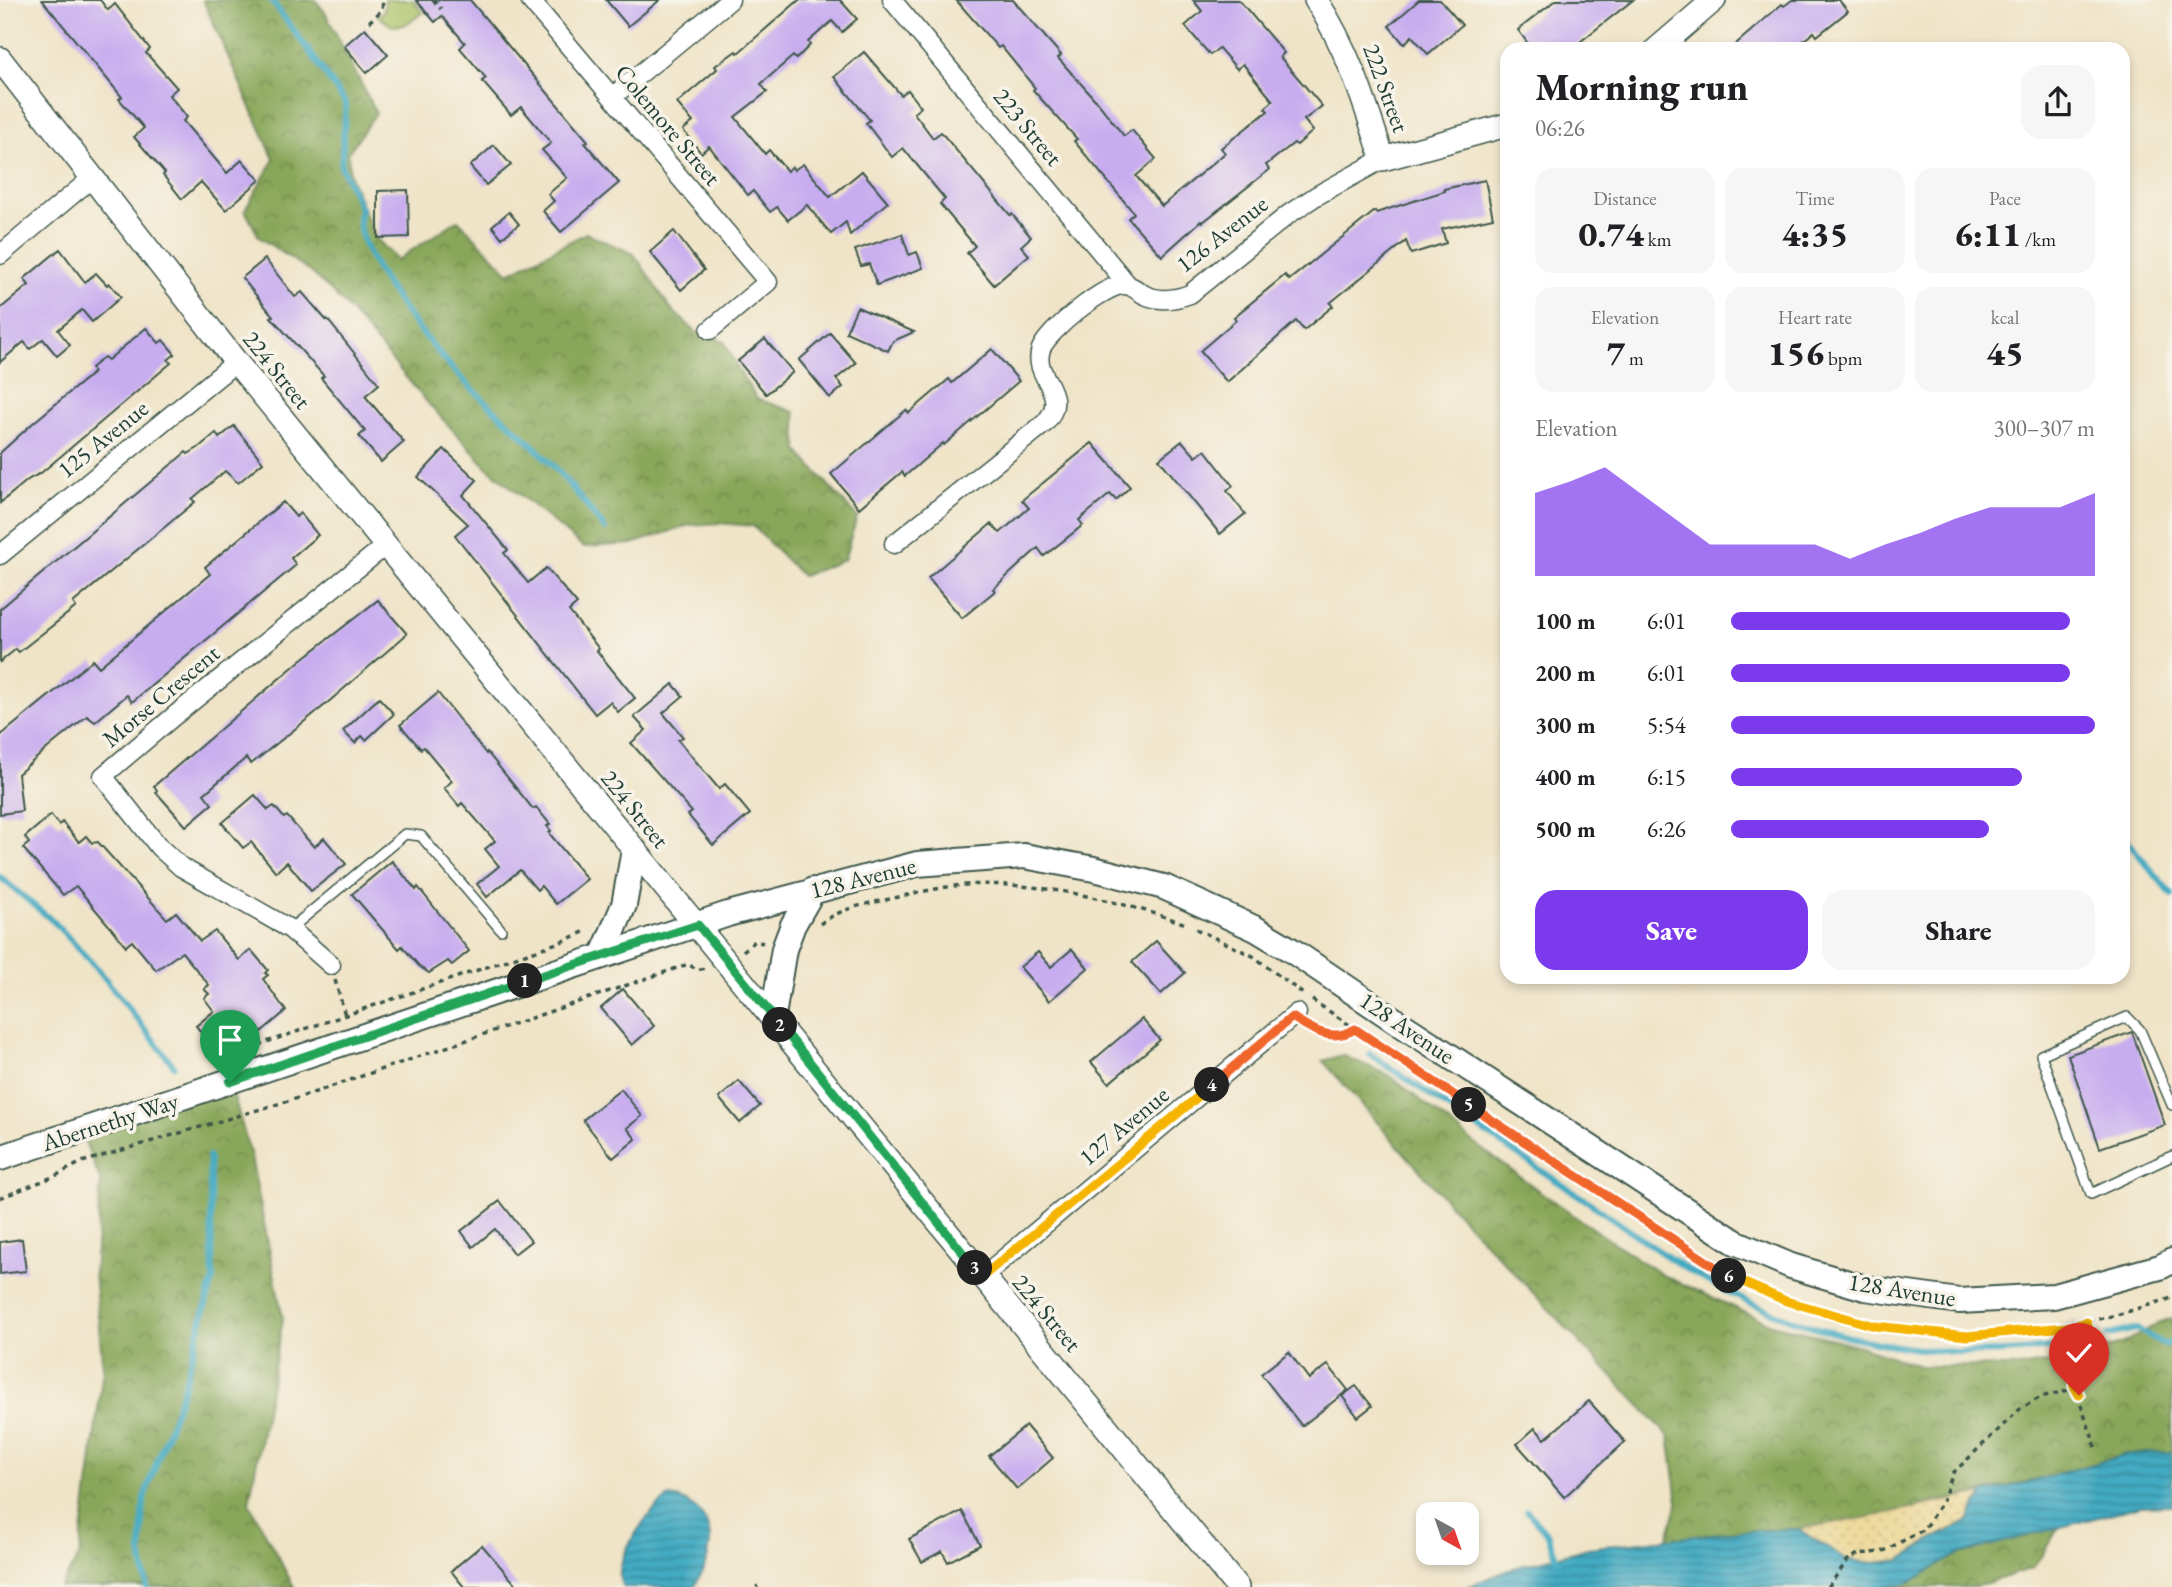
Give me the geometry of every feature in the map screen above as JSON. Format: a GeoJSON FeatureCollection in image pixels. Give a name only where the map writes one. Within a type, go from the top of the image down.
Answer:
{"type":"FeatureCollection","features":[{"type":"Feature","properties":{"kind":"main road"},"geometry":{"type":"LineString","coordinates":[[603,954],[624,905],[634,850]]}},
{"type":"Feature","properties":{"kind":"main road","name":"128 Avenue"},"geometry":{"type":"LineString","coordinates":[[698,925],[813,890],[917,864],[1024,856],[1094,869],[1164,887],[1256,929],[1735,1242],[1791,1266],[1866,1288],[1959,1301],[2053,1296],[2127,1277],[2172,1261]]}},
{"type":"Feature","properties":{"kind":"main road"},"geometry":{"type":"LineString","coordinates":[[773,1016],[784,949],[793,925],[813,890]]}},
{"type":"Feature","properties":{"kind":"main road","name":"Abernethy Way"},"geometry":{"type":"LineString","coordinates":[[0,1158],[603,954],[698,925]]}},
{"type":"Feature","properties":{"kind":"street","name":"Colemore Street"},"geometry":{"type":"LineString","coordinates":[[530,0],[768,282],[710,330]]}},
{"type":"Feature","properties":{"kind":"street"},"geometry":{"type":"LineString","coordinates":[[612,97],[730,0]]}},
{"type":"Feature","properties":{"kind":"street","name":"223 Street"},"geometry":{"type":"LineString","coordinates":[[891,0],[1128,285]]}},
{"type":"Feature","properties":{"kind":"street","name":"222 Street"},"geometry":{"type":"LineString","coordinates":[[1316,0],[1330,21],[1353,70],[1383,159]]}},
{"type":"Feature","properties":{"kind":"street"},"geometry":{"type":"LineString","coordinates":[[1665,42],[1714,0]]}},
{"type":"Feature","properties":{"kind":"street","name":"224 Street"},"geometry":{"type":"LineString","coordinates":[[0,59],[236,362],[1237,1587]]}},
{"type":"Feature","properties":{"kind":"street","name":"126 Avenue"},"geometry":{"type":"LineString","coordinates":[[1128,285],[1158,299],[1189,294],[1289,214],[1383,159],[1500,127]]}},
{"type":"Feature","properties":{"kind":"street"},"geometry":{"type":"LineString","coordinates":[[0,255],[92,178]]}},
{"type":"Feature","properties":{"kind":"street"},"geometry":{"type":"LineString","coordinates":[[894,544],[1045,423],[1056,406],[1055,396],[1040,360],[1046,341],[1103,291],[1116,285],[1128,285]]}},
{"type":"Feature","properties":{"kind":"street","name":"125 Avenue"},"geometry":{"type":"LineString","coordinates":[[0,555],[236,362]]}},
{"type":"Feature","properties":{"kind":"street","name":"Morse Crescent"},"geometry":{"type":"LineString","coordinates":[[331,965],[290,929],[181,867],[159,847],[103,776],[385,545]]}},
{"type":"Feature","properties":{"kind":"street","name":"127 Avenue"},"geometry":{"type":"LineString","coordinates":[[982,1277],[1295,1015]]}},
{"type":"Feature","properties":{"kind":"lane"},"geometry":{"type":"LineString","coordinates":[[290,929],[405,834],[421,836],[500,930]]}},
{"type":"Feature","properties":{"kind":"lane"},"geometry":{"type":"LineString","coordinates":[[2172,1105],[2140,1030],[2127,1017],[2041,1055],[2091,1194],[2172,1156]]}},
{"type":"Feature","properties":{"kind":"path"},"geometry":{"type":"LineString","coordinates":[[369,22],[382,10],[383,0]]}},
{"type":"Feature","properties":{"kind":"path"},"geometry":{"type":"LineString","coordinates":[[433,0],[441,9]]}},
{"type":"Feature","properties":{"kind":"path"},"geometry":{"type":"LineString","coordinates":[[817,927],[835,913],[955,886],[1046,890],[1124,904],[1185,923],[1253,956],[1281,979],[1355,1029],[1723,1273],[1786,1301],[1875,1326],[1967,1336],[2067,1327],[2172,1298]]}},
{"type":"Feature","properties":{"kind":"path"},"geometry":{"type":"LineString","coordinates":[[750,948],[755,941],[769,944]]}},
{"type":"Feature","properties":{"kind":"path"},"geometry":{"type":"LineString","coordinates":[[0,1198],[82,1162],[298,1098],[681,966],[688,964],[698,971],[704,968]]}},
{"type":"Feature","properties":{"kind":"path"},"geometry":{"type":"LineString","coordinates":[[331,965],[345,1015]]}},
{"type":"Feature","properties":{"kind":"path"},"geometry":{"type":"LineString","coordinates":[[1295,1015],[1311,1029],[1330,1035],[1345,1035],[1355,1029]]}},
{"type":"Feature","properties":{"kind":"path"},"geometry":{"type":"LineString","coordinates":[[1828,1587],[1848,1560],[1858,1553],[1882,1552],[1923,1530],[1942,1502],[1953,1473],[2020,1409],[2041,1397],[2068,1390],[2085,1377],[2092,1367],[2093,1351],[2087,1322]]}},
{"type":"Feature","properties":{"kind":"path"},"geometry":{"type":"LineString","coordinates":[[2074,1386],[2097,1450]]}},
{"type":"Feature","properties":{"kind":"green space"},"geometry":{"type":"Polygon","coordinates":[[[203,0],[315,0],[325,12],[376,113],[348,153],[350,176],[375,237],[397,260],[458,220],[509,273],[586,233],[634,254],[671,309],[697,333],[724,341],[757,399],[795,412],[798,451],[857,517],[844,560],[802,576],[753,526],[719,523],[689,525],[632,544],[583,547],[489,469],[427,402],[347,307],[311,272],[259,237],[245,210],[274,159],[203,0]]]}},
{"type":"Feature","properties":{"kind":"green space"},"geometry":{"type":"Polygon","coordinates":[[[385,0],[413,0],[423,13],[404,25],[392,26],[378,16],[384,11],[385,0]]]}},
{"type":"Feature","properties":{"kind":"green space"},"geometry":{"type":"Polygon","coordinates":[[[1342,1055],[1389,1075],[1478,1146],[1571,1214],[1662,1275],[1771,1324],[1853,1344],[1920,1366],[2019,1367],[2080,1357],[2124,1343],[2172,1318],[2172,1452],[2127,1454],[2037,1480],[1869,1517],[1798,1529],[1739,1531],[1667,1541],[1678,1501],[1669,1436],[1460,1216],[1323,1061],[1342,1055]]]}},
{"type":"Feature","properties":{"kind":"green space"},"geometry":{"type":"Polygon","coordinates":[[[230,1082],[251,1157],[283,1319],[249,1503],[294,1587],[60,1587],[79,1557],[103,1370],[94,1273],[101,1182],[81,1132],[230,1082]]]}},
{"type":"Feature","properties":{"kind":"green space"},"geometry":{"type":"Polygon","coordinates":[[[2060,1526],[2033,1568],[1975,1587],[1885,1587],[1908,1582],[1959,1554],[2060,1526]]]}},
{"type":"Feature","properties":{"kind":"sand"},"geometry":{"type":"Polygon","coordinates":[[[1984,1493],[1967,1522],[1930,1540],[1901,1560],[1874,1563],[1848,1560],[1798,1529],[1869,1517],[1984,1493]]]}},
{"type":"Feature","properties":{"kind":"water"},"geometry":{"type":"Polygon","coordinates":[[[2172,1452],[2172,1505],[2140,1506],[1959,1554],[1908,1583],[1885,1587],[1466,1587],[1514,1568],[1588,1548],[1739,1531],[1798,1529],[1848,1560],[1874,1563],[1901,1560],[1930,1540],[1967,1522],[1984,1493],[2127,1454],[2172,1452]]]}},
{"type":"Feature","properties":{"kind":"water"},"geometry":{"type":"Polygon","coordinates":[[[669,1497],[694,1507],[707,1525],[710,1546],[700,1577],[694,1587],[623,1587],[621,1565],[633,1538],[651,1513],[669,1497]]]}},
{"type":"Feature","properties":{"kind":"building"},"geometry":{"type":"Polygon","coordinates":[[[42,0],[100,0],[108,10],[115,4],[150,49],[146,53],[177,88],[169,95],[187,117],[183,121],[227,173],[242,160],[260,180],[226,210],[201,182],[182,199],[163,175],[165,173],[134,137],[144,128],[119,99],[122,97],[42,0]]]}},
{"type":"Feature","properties":{"kind":"building"},"geometry":{"type":"Polygon","coordinates":[[[416,0],[470,0],[588,141],[585,143],[619,183],[561,232],[543,211],[554,201],[548,194],[567,178],[542,150],[551,143],[521,107],[511,115],[482,81],[486,78],[460,48],[465,43],[442,16],[435,22],[416,0]]]}},
{"type":"Feature","properties":{"kind":"building"},"geometry":{"type":"Polygon","coordinates":[[[606,0],[660,0],[628,26],[606,0]]]}},
{"type":"Feature","properties":{"kind":"building"},"geometry":{"type":"Polygon","coordinates":[[[799,0],[840,0],[857,19],[842,32],[832,21],[808,42],[810,45],[796,59],[793,56],[761,84],[767,92],[735,117],[765,154],[769,150],[787,171],[803,164],[830,197],[862,171],[888,202],[850,235],[846,222],[831,234],[807,205],[788,220],[777,207],[770,212],[753,191],[748,195],[709,146],[701,153],[683,130],[693,122],[677,103],[717,69],[715,66],[736,51],[738,53],[799,0]]]}},
{"type":"Feature","properties":{"kind":"building"},"geometry":{"type":"Polygon","coordinates":[[[956,0],[1013,0],[1061,55],[1058,58],[1124,136],[1132,130],[1156,159],[1136,176],[1162,206],[1225,153],[1221,148],[1268,111],[1265,108],[1273,101],[1243,64],[1237,69],[1219,48],[1210,55],[1185,26],[1202,11],[1193,0],[1239,0],[1284,53],[1280,57],[1322,106],[1304,120],[1313,131],[1266,165],[1269,170],[1201,221],[1162,256],[1128,218],[1134,213],[1074,141],[1077,139],[1033,90],[1035,88],[1001,46],[998,48],[956,0]]]}},
{"type":"Feature","properties":{"kind":"building"},"geometry":{"type":"Polygon","coordinates":[[[1419,0],[1440,0],[1462,25],[1428,54],[1412,36],[1404,44],[1389,26],[1419,0]]]}},
{"type":"Feature","properties":{"kind":"building"},"geometry":{"type":"Polygon","coordinates":[[[1556,0],[1633,0],[1580,42],[1527,42],[1518,30],[1556,0]]]}},
{"type":"Feature","properties":{"kind":"building"},"geometry":{"type":"Polygon","coordinates":[[[1792,0],[1839,0],[1848,11],[1817,36],[1814,32],[1802,42],[1738,42],[1782,4],[1784,6],[1792,0]]]}},
{"type":"Feature","properties":{"kind":"building"},"geometry":{"type":"Polygon","coordinates":[[[365,28],[388,55],[367,73],[344,46],[365,28]]]}},
{"type":"Feature","properties":{"kind":"building"},"geometry":{"type":"Polygon","coordinates":[[[864,52],[901,95],[908,90],[921,107],[914,113],[933,138],[941,132],[1031,237],[1021,246],[1029,255],[994,285],[967,253],[975,246],[940,204],[945,199],[903,148],[892,157],[866,123],[870,120],[834,77],[864,52]]]}},
{"type":"Feature","properties":{"kind":"building"},"geometry":{"type":"Polygon","coordinates":[[[494,145],[511,165],[486,185],[470,166],[494,145]]]}},
{"type":"Feature","properties":{"kind":"building"},"geometry":{"type":"Polygon","coordinates":[[[1485,180],[1493,218],[1442,229],[1446,243],[1411,254],[1406,241],[1330,303],[1333,306],[1304,330],[1296,321],[1227,382],[1200,351],[1236,320],[1234,317],[1285,275],[1289,280],[1375,211],[1376,213],[1445,191],[1444,189],[1485,180]]]}},
{"type":"Feature","properties":{"kind":"building"},"geometry":{"type":"Polygon","coordinates":[[[408,190],[409,237],[378,238],[378,191],[408,190]]]}},
{"type":"Feature","properties":{"kind":"building"},"geometry":{"type":"Polygon","coordinates":[[[509,212],[519,224],[502,238],[492,226],[509,212]]]}},
{"type":"Feature","properties":{"kind":"building"},"geometry":{"type":"Polygon","coordinates":[[[674,231],[704,270],[681,290],[650,252],[674,231]]]}},
{"type":"Feature","properties":{"kind":"building"},"geometry":{"type":"Polygon","coordinates":[[[902,234],[909,255],[917,252],[923,268],[877,285],[869,264],[861,266],[855,250],[902,234]]]}},
{"type":"Feature","properties":{"kind":"building"},"geometry":{"type":"Polygon","coordinates":[[[60,249],[85,282],[96,273],[121,297],[92,322],[82,310],[58,330],[70,345],[57,356],[43,339],[30,349],[24,342],[0,362],[0,309],[29,285],[24,279],[60,249]]]}},
{"type":"Feature","properties":{"kind":"building"},"geometry":{"type":"Polygon","coordinates":[[[265,259],[295,297],[302,292],[327,319],[379,384],[365,396],[404,442],[381,462],[359,436],[365,431],[321,378],[324,376],[271,317],[273,316],[242,278],[265,259]]]}},
{"type":"Feature","properties":{"kind":"building"},"geometry":{"type":"Polygon","coordinates":[[[857,307],[914,332],[893,341],[888,351],[846,332],[857,307]]]}},
{"type":"Feature","properties":{"kind":"building"},"geometry":{"type":"Polygon","coordinates":[[[146,328],[159,343],[163,340],[175,354],[168,360],[171,363],[41,473],[29,479],[0,503],[0,453],[94,372],[91,368],[104,357],[108,360],[146,328]]]}},
{"type":"Feature","properties":{"kind":"building"},"geometry":{"type":"Polygon","coordinates":[[[830,333],[856,363],[836,379],[843,387],[830,398],[799,360],[830,333]]]}},
{"type":"Feature","properties":{"kind":"building"},"geometry":{"type":"Polygon","coordinates":[[[765,339],[793,372],[766,394],[738,361],[765,339]]]}},
{"type":"Feature","properties":{"kind":"building"},"geometry":{"type":"Polygon","coordinates":[[[992,349],[1019,381],[905,476],[902,472],[859,508],[831,474],[906,410],[909,413],[949,379],[952,383],[992,349]]]}},
{"type":"Feature","properties":{"kind":"building"},"geometry":{"type":"Polygon","coordinates":[[[234,426],[263,462],[238,483],[225,471],[192,499],[195,502],[73,603],[76,607],[19,652],[16,649],[0,662],[0,609],[186,452],[188,454],[198,448],[216,433],[219,438],[234,426]]]}},
{"type":"Feature","properties":{"kind":"building"},"geometry":{"type":"Polygon","coordinates":[[[1182,441],[1196,457],[1205,450],[1233,486],[1227,491],[1245,514],[1220,534],[1159,459],[1182,441]]]}},
{"type":"Feature","properties":{"kind":"building"},"geometry":{"type":"Polygon","coordinates":[[[1092,443],[1130,487],[1116,500],[1110,494],[1079,520],[1083,525],[1044,556],[1038,548],[993,589],[995,591],[962,618],[928,578],[991,524],[1000,533],[1029,508],[1022,500],[1092,443]]]}},
{"type":"Feature","properties":{"kind":"building"},"geometry":{"type":"Polygon","coordinates":[[[444,449],[477,480],[463,495],[508,550],[504,553],[528,583],[546,568],[577,604],[569,611],[635,698],[618,712],[610,702],[595,714],[455,535],[468,524],[418,477],[444,449]]]}},
{"type":"Feature","properties":{"kind":"building"},"geometry":{"type":"Polygon","coordinates":[[[283,502],[296,517],[300,513],[318,535],[291,558],[296,565],[132,702],[127,695],[95,722],[87,716],[49,747],[18,774],[22,811],[0,814],[0,736],[93,660],[99,667],[210,574],[205,567],[283,502]]]}},
{"type":"Feature","properties":{"kind":"building"},"geometry":{"type":"Polygon","coordinates":[[[378,600],[407,634],[251,764],[246,758],[204,794],[212,804],[186,826],[156,792],[154,786],[301,660],[378,600]]]}},
{"type":"Feature","properties":{"kind":"building"},"geometry":{"type":"Polygon","coordinates":[[[673,684],[683,696],[663,713],[683,737],[678,740],[719,789],[725,784],[750,814],[713,845],[688,815],[692,812],[631,743],[646,730],[634,717],[673,684]]]}},
{"type":"Feature","properties":{"kind":"building"},"geometry":{"type":"Polygon","coordinates":[[[438,693],[533,809],[536,807],[550,824],[547,826],[551,831],[549,833],[587,879],[556,904],[541,886],[537,890],[520,870],[487,897],[477,884],[499,866],[485,849],[495,841],[462,803],[459,806],[444,788],[452,781],[424,747],[421,749],[400,725],[438,693]]]}},
{"type":"Feature","properties":{"kind":"building"},"geometry":{"type":"Polygon","coordinates":[[[379,698],[394,714],[366,740],[362,736],[355,743],[343,731],[379,698]]]}},
{"type":"Feature","properties":{"kind":"building"},"geometry":{"type":"Polygon","coordinates":[[[255,795],[268,810],[274,806],[284,818],[287,816],[314,847],[324,838],[346,864],[311,891],[287,862],[276,872],[251,842],[243,848],[222,823],[255,795]]]}},
{"type":"Feature","properties":{"kind":"building"},"geometry":{"type":"Polygon","coordinates":[[[51,815],[59,825],[62,822],[79,842],[86,836],[92,843],[98,842],[167,919],[176,912],[200,941],[215,931],[239,960],[251,950],[268,970],[265,973],[268,975],[263,979],[286,1011],[261,1032],[251,1031],[243,1037],[233,1024],[210,1043],[196,1026],[214,1011],[204,998],[209,994],[204,989],[209,985],[182,952],[156,970],[132,941],[126,946],[76,886],[63,895],[23,848],[29,843],[25,837],[51,815]]]}},
{"type":"Feature","properties":{"kind":"building"},"geometry":{"type":"Polygon","coordinates":[[[392,861],[416,890],[418,887],[469,951],[452,965],[448,961],[429,973],[419,966],[402,946],[399,949],[352,894],[392,861]]]}},
{"type":"Feature","properties":{"kind":"building"},"geometry":{"type":"Polygon","coordinates":[[[1156,941],[1185,973],[1161,994],[1132,962],[1156,941]]]}},
{"type":"Feature","properties":{"kind":"building"},"geometry":{"type":"Polygon","coordinates":[[[1072,949],[1088,968],[1049,1001],[1020,967],[1038,952],[1051,967],[1072,949]]]}},
{"type":"Feature","properties":{"kind":"building"},"geometry":{"type":"Polygon","coordinates":[[[623,989],[654,1026],[632,1045],[601,1008],[623,989]]]}},
{"type":"Feature","properties":{"kind":"building"},"geometry":{"type":"Polygon","coordinates":[[[1142,1019],[1160,1040],[1109,1083],[1091,1062],[1142,1019]]]}},
{"type":"Feature","properties":{"kind":"building"},"geometry":{"type":"Polygon","coordinates":[[[2132,1032],[2165,1125],[2100,1148],[2068,1055],[2132,1032]]]}},
{"type":"Feature","properties":{"kind":"building"},"geometry":{"type":"Polygon","coordinates":[[[739,1081],[760,1106],[740,1123],[719,1098],[739,1081]]]}},
{"type":"Feature","properties":{"kind":"building"},"geometry":{"type":"Polygon","coordinates":[[[621,1089],[642,1116],[627,1128],[636,1139],[613,1158],[583,1120],[621,1089]]]}},
{"type":"Feature","properties":{"kind":"building"},"geometry":{"type":"Polygon","coordinates":[[[500,1201],[531,1241],[514,1254],[495,1229],[473,1247],[461,1231],[500,1201]]]}},
{"type":"Feature","properties":{"kind":"building"},"geometry":{"type":"Polygon","coordinates":[[[22,1239],[26,1271],[0,1274],[0,1242],[22,1239]]]}},
{"type":"Feature","properties":{"kind":"building"},"geometry":{"type":"Polygon","coordinates":[[[1289,1352],[1309,1379],[1328,1365],[1348,1390],[1302,1426],[1261,1374],[1289,1352]]]}},
{"type":"Feature","properties":{"kind":"building"},"geometry":{"type":"Polygon","coordinates":[[[1356,1386],[1372,1406],[1358,1417],[1342,1396],[1356,1386]]]}},
{"type":"Feature","properties":{"kind":"building"},"geometry":{"type":"Polygon","coordinates":[[[1589,1401],[1625,1442],[1564,1497],[1517,1444],[1535,1428],[1545,1439],[1589,1401]]]}},
{"type":"Feature","properties":{"kind":"building"},"geometry":{"type":"Polygon","coordinates":[[[1026,1426],[1053,1458],[1017,1489],[989,1456],[1026,1426]]]}},
{"type":"Feature","properties":{"kind":"building"},"geometry":{"type":"Polygon","coordinates":[[[962,1511],[980,1545],[948,1562],[942,1551],[922,1562],[909,1539],[962,1511]]]}},
{"type":"Feature","properties":{"kind":"building"},"geometry":{"type":"Polygon","coordinates":[[[482,1545],[518,1587],[464,1587],[451,1571],[482,1545]]]}},
{"type":"Feature","properties":{"kind":"waterway"},"geometry":{"type":"LineString","coordinates":[[271,0],[346,104],[341,166],[361,209],[360,225],[365,245],[376,268],[424,336],[451,367],[545,457],[605,529]]}},
{"type":"Feature","properties":{"kind":"waterway"},"geometry":{"type":"LineString","coordinates":[[2130,844],[2172,895]]}},
{"type":"Feature","properties":{"kind":"waterway"},"geometry":{"type":"LineString","coordinates":[[0,877],[54,922],[100,972],[174,1066]]}},
{"type":"Feature","properties":{"kind":"waterway"},"geometry":{"type":"LineString","coordinates":[[1370,1054],[1684,1268],[1743,1300],[1835,1333],[1884,1344],[1982,1352],[2031,1350],[2079,1343]]}},
{"type":"Feature","properties":{"kind":"waterway"},"geometry":{"type":"LineString","coordinates":[[147,1587],[141,1553],[144,1498],[183,1389],[213,1279],[209,1157]]}},
{"type":"Feature","properties":{"kind":"waterway"},"geometry":{"type":"LineString","coordinates":[[2108,1335],[2137,1329],[2163,1344],[2172,1344]]}},
{"type":"Feature","properties":{"kind":"waterway"},"geometry":{"type":"LineString","coordinates":[[1527,1511],[1548,1535],[1558,1563]]}},
{"type":"Feature","properties":{"kind":"route"},"geometry":{"type":"LineString","coordinates":[[230,1082],[603,954],[698,925],[982,1277],[1292,1017],[1311,1029],[1330,1035],[1345,1035],[1355,1029],[1723,1273],[1786,1301],[1875,1326],[1967,1336],[2067,1327],[2087,1322],[2093,1351],[2092,1367],[2074,1386],[2079,1395]]}}]}
